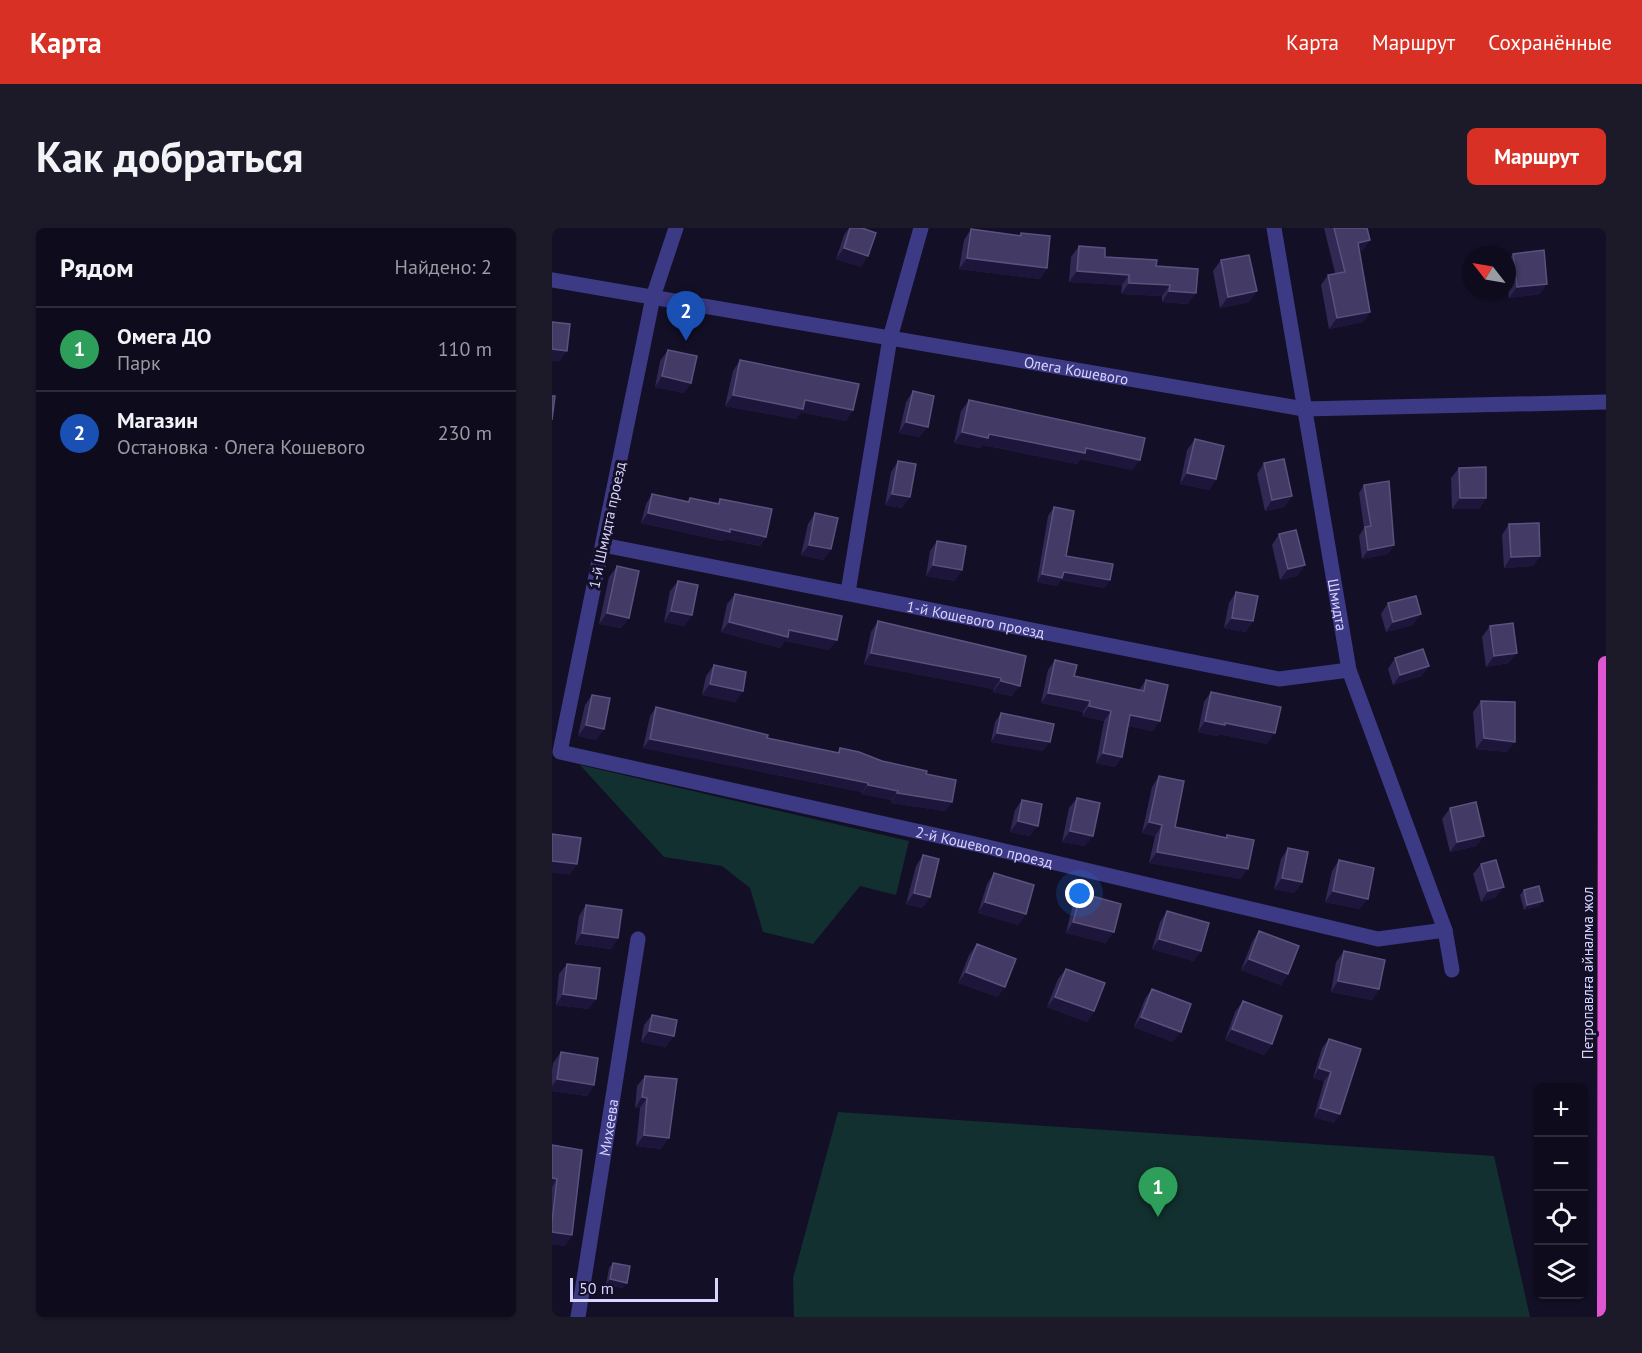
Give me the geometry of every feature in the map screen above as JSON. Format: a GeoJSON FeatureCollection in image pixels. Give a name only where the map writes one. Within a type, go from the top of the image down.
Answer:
{"type":"FeatureCollection","features":[{"type":"Feature","properties":{"kind":"highway","name":"Петропавлға айналма жол"},"geometry":{"type":"LineString","coordinates":[[1605,1317],[1606,664]]}},
{"type":"Feature","properties":{"kind":"street"},"geometry":{"type":"LineString","coordinates":[[653,297],[676,228]]}},
{"type":"Feature","properties":{"kind":"street"},"geometry":{"type":"LineString","coordinates":[[848,592],[890,338],[921,228]]}},
{"type":"Feature","properties":{"kind":"street","name":"Шмидта"},"geometry":{"type":"LineString","coordinates":[[1274,228],[1349,670],[1445,930],[1452,970]]}},
{"type":"Feature","properties":{"kind":"street","name":"Олега Кошевого"},"geometry":{"type":"LineString","coordinates":[[552,280],[1304,409],[1606,402]]}},
{"type":"Feature","properties":{"kind":"street","name":"1-й Шмидта проезд"},"geometry":{"type":"LineString","coordinates":[[560,752],[653,297]]}},
{"type":"Feature","properties":{"kind":"street","name":"1-й Кошевого проезд"},"geometry":{"type":"LineString","coordinates":[[603,545],[1279,679],[1349,670]]}},
{"type":"Feature","properties":{"kind":"street","name":"2-й Кошевого проезд"},"geometry":{"type":"LineString","coordinates":[[560,752],[975,844],[1378,939],[1445,930]]}},
{"type":"Feature","properties":{"kind":"street","name":"Михеева"},"geometry":{"type":"LineString","coordinates":[[578,1317],[638,939]]}},
{"type":"Feature","properties":{"kind":"green space"},"geometry":{"type":"Polygon","coordinates":[[[580,765],[909,841],[896,895],[860,886],[813,944],[763,932],[750,888],[722,866],[664,857],[580,765]]]}},
{"type":"Feature","properties":{"kind":"green space"},"geometry":{"type":"Polygon","coordinates":[[[838,1112],[1494,1156],[1530,1317],[794,1317],[793,1278],[838,1112]]]}},
{"type":"Feature","properties":{"kind":"building"},"geometry":{"type":"Polygon","coordinates":[[[850,228],[862,228],[876,233],[868,256],[844,248],[850,228]]]}},
{"type":"Feature","properties":{"kind":"building"},"geometry":{"type":"Polygon","coordinates":[[[1334,228],[1367,228],[1370,240],[1358,243],[1370,312],[1337,318],[1328,275],[1345,272],[1334,228]]]}},
{"type":"Feature","properties":{"kind":"building"},"geometry":{"type":"Polygon","coordinates":[[[971,229],[1021,236],[1021,233],[1050,236],[1047,268],[967,258],[971,229]]]}},
{"type":"Feature","properties":{"kind":"building"},"geometry":{"type":"Polygon","coordinates":[[[1079,246],[1105,248],[1105,257],[1157,260],[1156,266],[1198,269],[1196,293],[1169,291],[1170,285],[1129,283],[1129,275],[1077,271],[1079,246]]]}},
{"type":"Feature","properties":{"kind":"building"},"geometry":{"type":"Polygon","coordinates":[[[1544,250],[1547,284],[1517,287],[1516,254],[1544,250]]]}},
{"type":"Feature","properties":{"kind":"building"},"geometry":{"type":"Polygon","coordinates":[[[1249,255],[1257,291],[1228,297],[1221,260],[1249,255]]]}},
{"type":"Feature","properties":{"kind":"building"},"geometry":{"type":"Polygon","coordinates":[[[552,322],[570,324],[567,351],[552,349],[552,322]]]}},
{"type":"Feature","properties":{"kind":"building"},"geometry":{"type":"Polygon","coordinates":[[[668,350],[697,356],[691,383],[662,376],[668,350]]]}},
{"type":"Feature","properties":{"kind":"building"},"geometry":{"type":"Polygon","coordinates":[[[740,360],[859,384],[853,410],[805,400],[803,409],[733,395],[740,360]]]}},
{"type":"Feature","properties":{"kind":"building"},"geometry":{"type":"Polygon","coordinates":[[[913,391],[934,396],[928,427],[906,422],[913,391]]]}},
{"type":"Feature","properties":{"kind":"building"},"geometry":{"type":"Polygon","coordinates":[[[552,396],[555,396],[552,420],[552,396]]]}},
{"type":"Feature","properties":{"kind":"building"},"geometry":{"type":"Polygon","coordinates":[[[969,400],[1145,438],[1140,460],[1086,448],[1085,453],[989,434],[988,438],[962,432],[969,400]]]}},
{"type":"Feature","properties":{"kind":"building"},"geometry":{"type":"Polygon","coordinates":[[[1195,439],[1224,446],[1216,479],[1187,473],[1195,439]]]}},
{"type":"Feature","properties":{"kind":"building"},"geometry":{"type":"Polygon","coordinates":[[[1284,459],[1292,496],[1272,500],[1264,463],[1284,459]]]}},
{"type":"Feature","properties":{"kind":"building"},"geometry":{"type":"Polygon","coordinates":[[[898,461],[916,464],[910,497],[892,494],[898,461]]]}},
{"type":"Feature","properties":{"kind":"building"},"geometry":{"type":"Polygon","coordinates":[[[1486,467],[1486,498],[1460,498],[1459,468],[1486,467]]]}},
{"type":"Feature","properties":{"kind":"building"},"geometry":{"type":"Polygon","coordinates":[[[1389,481],[1394,545],[1368,550],[1365,527],[1371,526],[1364,485],[1389,481]]]}},
{"type":"Feature","properties":{"kind":"building"},"geometry":{"type":"Polygon","coordinates":[[[652,494],[689,502],[690,498],[719,504],[720,499],[772,509],[766,537],[730,529],[730,532],[648,513],[652,494]]]}},
{"type":"Feature","properties":{"kind":"building"},"geometry":{"type":"Polygon","coordinates":[[[1054,507],[1074,511],[1066,556],[1113,564],[1110,580],[1064,572],[1062,578],[1042,574],[1054,507]]]}},
{"type":"Feature","properties":{"kind":"building"},"geometry":{"type":"Polygon","coordinates":[[[815,513],[838,518],[831,549],[809,545],[815,513]]]}},
{"type":"Feature","properties":{"kind":"building"},"geometry":{"type":"Polygon","coordinates":[[[1539,523],[1540,556],[1511,557],[1509,524],[1539,523]]]}},
{"type":"Feature","properties":{"kind":"building"},"geometry":{"type":"Polygon","coordinates":[[[1296,530],[1305,565],[1288,569],[1279,534],[1296,530]]]}},
{"type":"Feature","properties":{"kind":"building"},"geometry":{"type":"Polygon","coordinates":[[[937,541],[966,546],[962,570],[933,565],[937,541]]]}},
{"type":"Feature","properties":{"kind":"building"},"geometry":{"type":"Polygon","coordinates":[[[617,566],[639,571],[629,618],[607,613],[617,566]]]}},
{"type":"Feature","properties":{"kind":"building"},"geometry":{"type":"Polygon","coordinates":[[[678,581],[698,585],[692,615],[671,611],[678,581]]]}},
{"type":"Feature","properties":{"kind":"building"},"geometry":{"type":"Polygon","coordinates":[[[1236,592],[1258,596],[1253,621],[1232,618],[1236,592]]]}},
{"type":"Feature","properties":{"kind":"building"},"geometry":{"type":"Polygon","coordinates":[[[735,594],[842,616],[837,640],[789,630],[788,637],[729,622],[735,594]]]}},
{"type":"Feature","properties":{"kind":"building"},"geometry":{"type":"Polygon","coordinates":[[[1416,596],[1421,614],[1393,622],[1388,603],[1416,596]]]}},
{"type":"Feature","properties":{"kind":"building"},"geometry":{"type":"Polygon","coordinates":[[[878,621],[1026,656],[1020,686],[1001,681],[1001,678],[871,653],[878,621]]]}},
{"type":"Feature","properties":{"kind":"building"},"geometry":{"type":"Polygon","coordinates":[[[1513,623],[1517,653],[1494,656],[1490,626],[1513,623]]]}},
{"type":"Feature","properties":{"kind":"building"},"geometry":{"type":"Polygon","coordinates":[[[1423,649],[1429,666],[1400,675],[1395,658],[1423,649]]]}},
{"type":"Feature","properties":{"kind":"building"},"geometry":{"type":"Polygon","coordinates":[[[1055,660],[1077,665],[1074,676],[1144,691],[1146,680],[1168,685],[1160,721],[1130,715],[1122,757],[1103,753],[1111,711],[1089,706],[1090,701],[1048,693],[1055,660]]]}},
{"type":"Feature","properties":{"kind":"building"},"geometry":{"type":"Polygon","coordinates":[[[714,665],[746,672],[743,691],[710,684],[714,665]]]}},
{"type":"Feature","properties":{"kind":"building"},"geometry":{"type":"Polygon","coordinates":[[[1211,692],[1281,707],[1275,733],[1205,721],[1211,692]]]}},
{"type":"Feature","properties":{"kind":"building"},"geometry":{"type":"Polygon","coordinates":[[[592,695],[610,698],[604,729],[586,725],[592,695]]]}},
{"type":"Feature","properties":{"kind":"building"},"geometry":{"type":"Polygon","coordinates":[[[1481,701],[1515,702],[1515,742],[1484,738],[1481,701]]]}},
{"type":"Feature","properties":{"kind":"building"},"geometry":{"type":"Polygon","coordinates":[[[656,707],[768,735],[767,738],[839,753],[840,748],[859,752],[882,761],[927,771],[926,774],[956,780],[952,802],[897,793],[898,791],[868,785],[868,783],[650,739],[656,707]]]}},
{"type":"Feature","properties":{"kind":"building"},"geometry":{"type":"Polygon","coordinates":[[[1001,713],[1054,724],[1050,742],[997,733],[1001,713]]]}},
{"type":"Feature","properties":{"kind":"building"},"geometry":{"type":"Polygon","coordinates":[[[1159,776],[1184,781],[1175,827],[1227,838],[1227,835],[1254,840],[1248,869],[1157,852],[1162,825],[1149,822],[1159,776]]]}},
{"type":"Feature","properties":{"kind":"building"},"geometry":{"type":"Polygon","coordinates":[[[1077,798],[1100,803],[1093,836],[1070,831],[1077,798]]]}},
{"type":"Feature","properties":{"kind":"building"},"geometry":{"type":"Polygon","coordinates":[[[1022,800],[1042,804],[1038,826],[1018,821],[1022,800]]]}},
{"type":"Feature","properties":{"kind":"building"},"geometry":{"type":"Polygon","coordinates":[[[1476,802],[1484,836],[1457,842],[1450,808],[1476,802]]]}},
{"type":"Feature","properties":{"kind":"building"},"geometry":{"type":"Polygon","coordinates":[[[552,834],[581,838],[577,864],[552,861],[552,834]]]}},
{"type":"Feature","properties":{"kind":"building"},"geometry":{"type":"Polygon","coordinates":[[[1288,848],[1308,852],[1302,882],[1282,878],[1288,848]]]}},
{"type":"Feature","properties":{"kind":"building"},"geometry":{"type":"Polygon","coordinates":[[[923,855],[939,859],[930,897],[914,893],[923,855]]]}},
{"type":"Feature","properties":{"kind":"building"},"geometry":{"type":"Polygon","coordinates":[[[1339,860],[1374,868],[1368,899],[1333,891],[1339,860]]]}},
{"type":"Feature","properties":{"kind":"building"},"geometry":{"type":"Polygon","coordinates":[[[1496,860],[1504,887],[1488,891],[1481,864],[1496,860]]]}},
{"type":"Feature","properties":{"kind":"building"},"geometry":{"type":"Polygon","coordinates":[[[994,873],[1034,885],[1026,914],[985,902],[994,873]]]}},
{"type":"Feature","properties":{"kind":"building"},"geometry":{"type":"Polygon","coordinates":[[[1539,886],[1543,901],[1527,905],[1524,890],[1539,886]]]}},
{"type":"Feature","properties":{"kind":"building"},"geometry":{"type":"Polygon","coordinates":[[[1081,893],[1121,904],[1114,932],[1073,922],[1081,893]]]}},
{"type":"Feature","properties":{"kind":"building"},"geometry":{"type":"Polygon","coordinates":[[[586,905],[622,910],[618,938],[582,933],[586,905]]]}},
{"type":"Feature","properties":{"kind":"building"},"geometry":{"type":"Polygon","coordinates":[[[1167,911],[1209,923],[1201,951],[1159,939],[1167,911]]]}},
{"type":"Feature","properties":{"kind":"building"},"geometry":{"type":"Polygon","coordinates":[[[1259,931],[1299,946],[1288,974],[1249,959],[1259,931]]]}},
{"type":"Feature","properties":{"kind":"building"},"geometry":{"type":"Polygon","coordinates":[[[977,944],[1016,959],[1005,987],[966,972],[977,944]]]}},
{"type":"Feature","properties":{"kind":"building"},"geometry":{"type":"Polygon","coordinates":[[[1344,951],[1385,960],[1379,989],[1338,981],[1344,951]]]}},
{"type":"Feature","properties":{"kind":"building"},"geometry":{"type":"Polygon","coordinates":[[[567,964],[600,968],[596,999],[563,994],[567,964]]]}},
{"type":"Feature","properties":{"kind":"building"},"geometry":{"type":"Polygon","coordinates":[[[1066,969],[1105,983],[1094,1011],[1055,997],[1066,969]]]}},
{"type":"Feature","properties":{"kind":"building"},"geometry":{"type":"Polygon","coordinates":[[[1152,989],[1191,1004],[1181,1032],[1141,1017],[1152,989]]]}},
{"type":"Feature","properties":{"kind":"building"},"geometry":{"type":"Polygon","coordinates":[[[1243,1001],[1282,1016],[1272,1044],[1232,1029],[1243,1001]]]}},
{"type":"Feature","properties":{"kind":"building"},"geometry":{"type":"Polygon","coordinates":[[[652,1015],[677,1020],[674,1036],[649,1031],[652,1015]]]}},
{"type":"Feature","properties":{"kind":"building"},"geometry":{"type":"Polygon","coordinates":[[[1329,1039],[1361,1049],[1340,1114],[1320,1108],[1331,1072],[1319,1068],[1329,1039]]]}},
{"type":"Feature","properties":{"kind":"building"},"geometry":{"type":"Polygon","coordinates":[[[561,1052],[598,1058],[594,1085],[557,1079],[561,1052]]]}},
{"type":"Feature","properties":{"kind":"building"},"geometry":{"type":"Polygon","coordinates":[[[645,1076],[677,1079],[669,1138],[644,1135],[647,1098],[642,1097],[645,1076]]]}},
{"type":"Feature","properties":{"kind":"building"},"geometry":{"type":"Polygon","coordinates":[[[552,1145],[582,1150],[572,1235],[552,1232],[557,1179],[552,1178],[552,1145]]]}},
{"type":"Feature","properties":{"kind":"building"},"geometry":{"type":"Polygon","coordinates":[[[613,1263],[630,1266],[627,1283],[610,1279],[613,1263]]]}},
{"type":"Feature","properties":{"kind":"place","name":"Магазин"},"geometry":{"type":"Point","coordinates":[686,341]}},
{"type":"Feature","properties":{"kind":"place","name":"Омега ДО"},"geometry":{"type":"Point","coordinates":[1158,1217]}}]}
